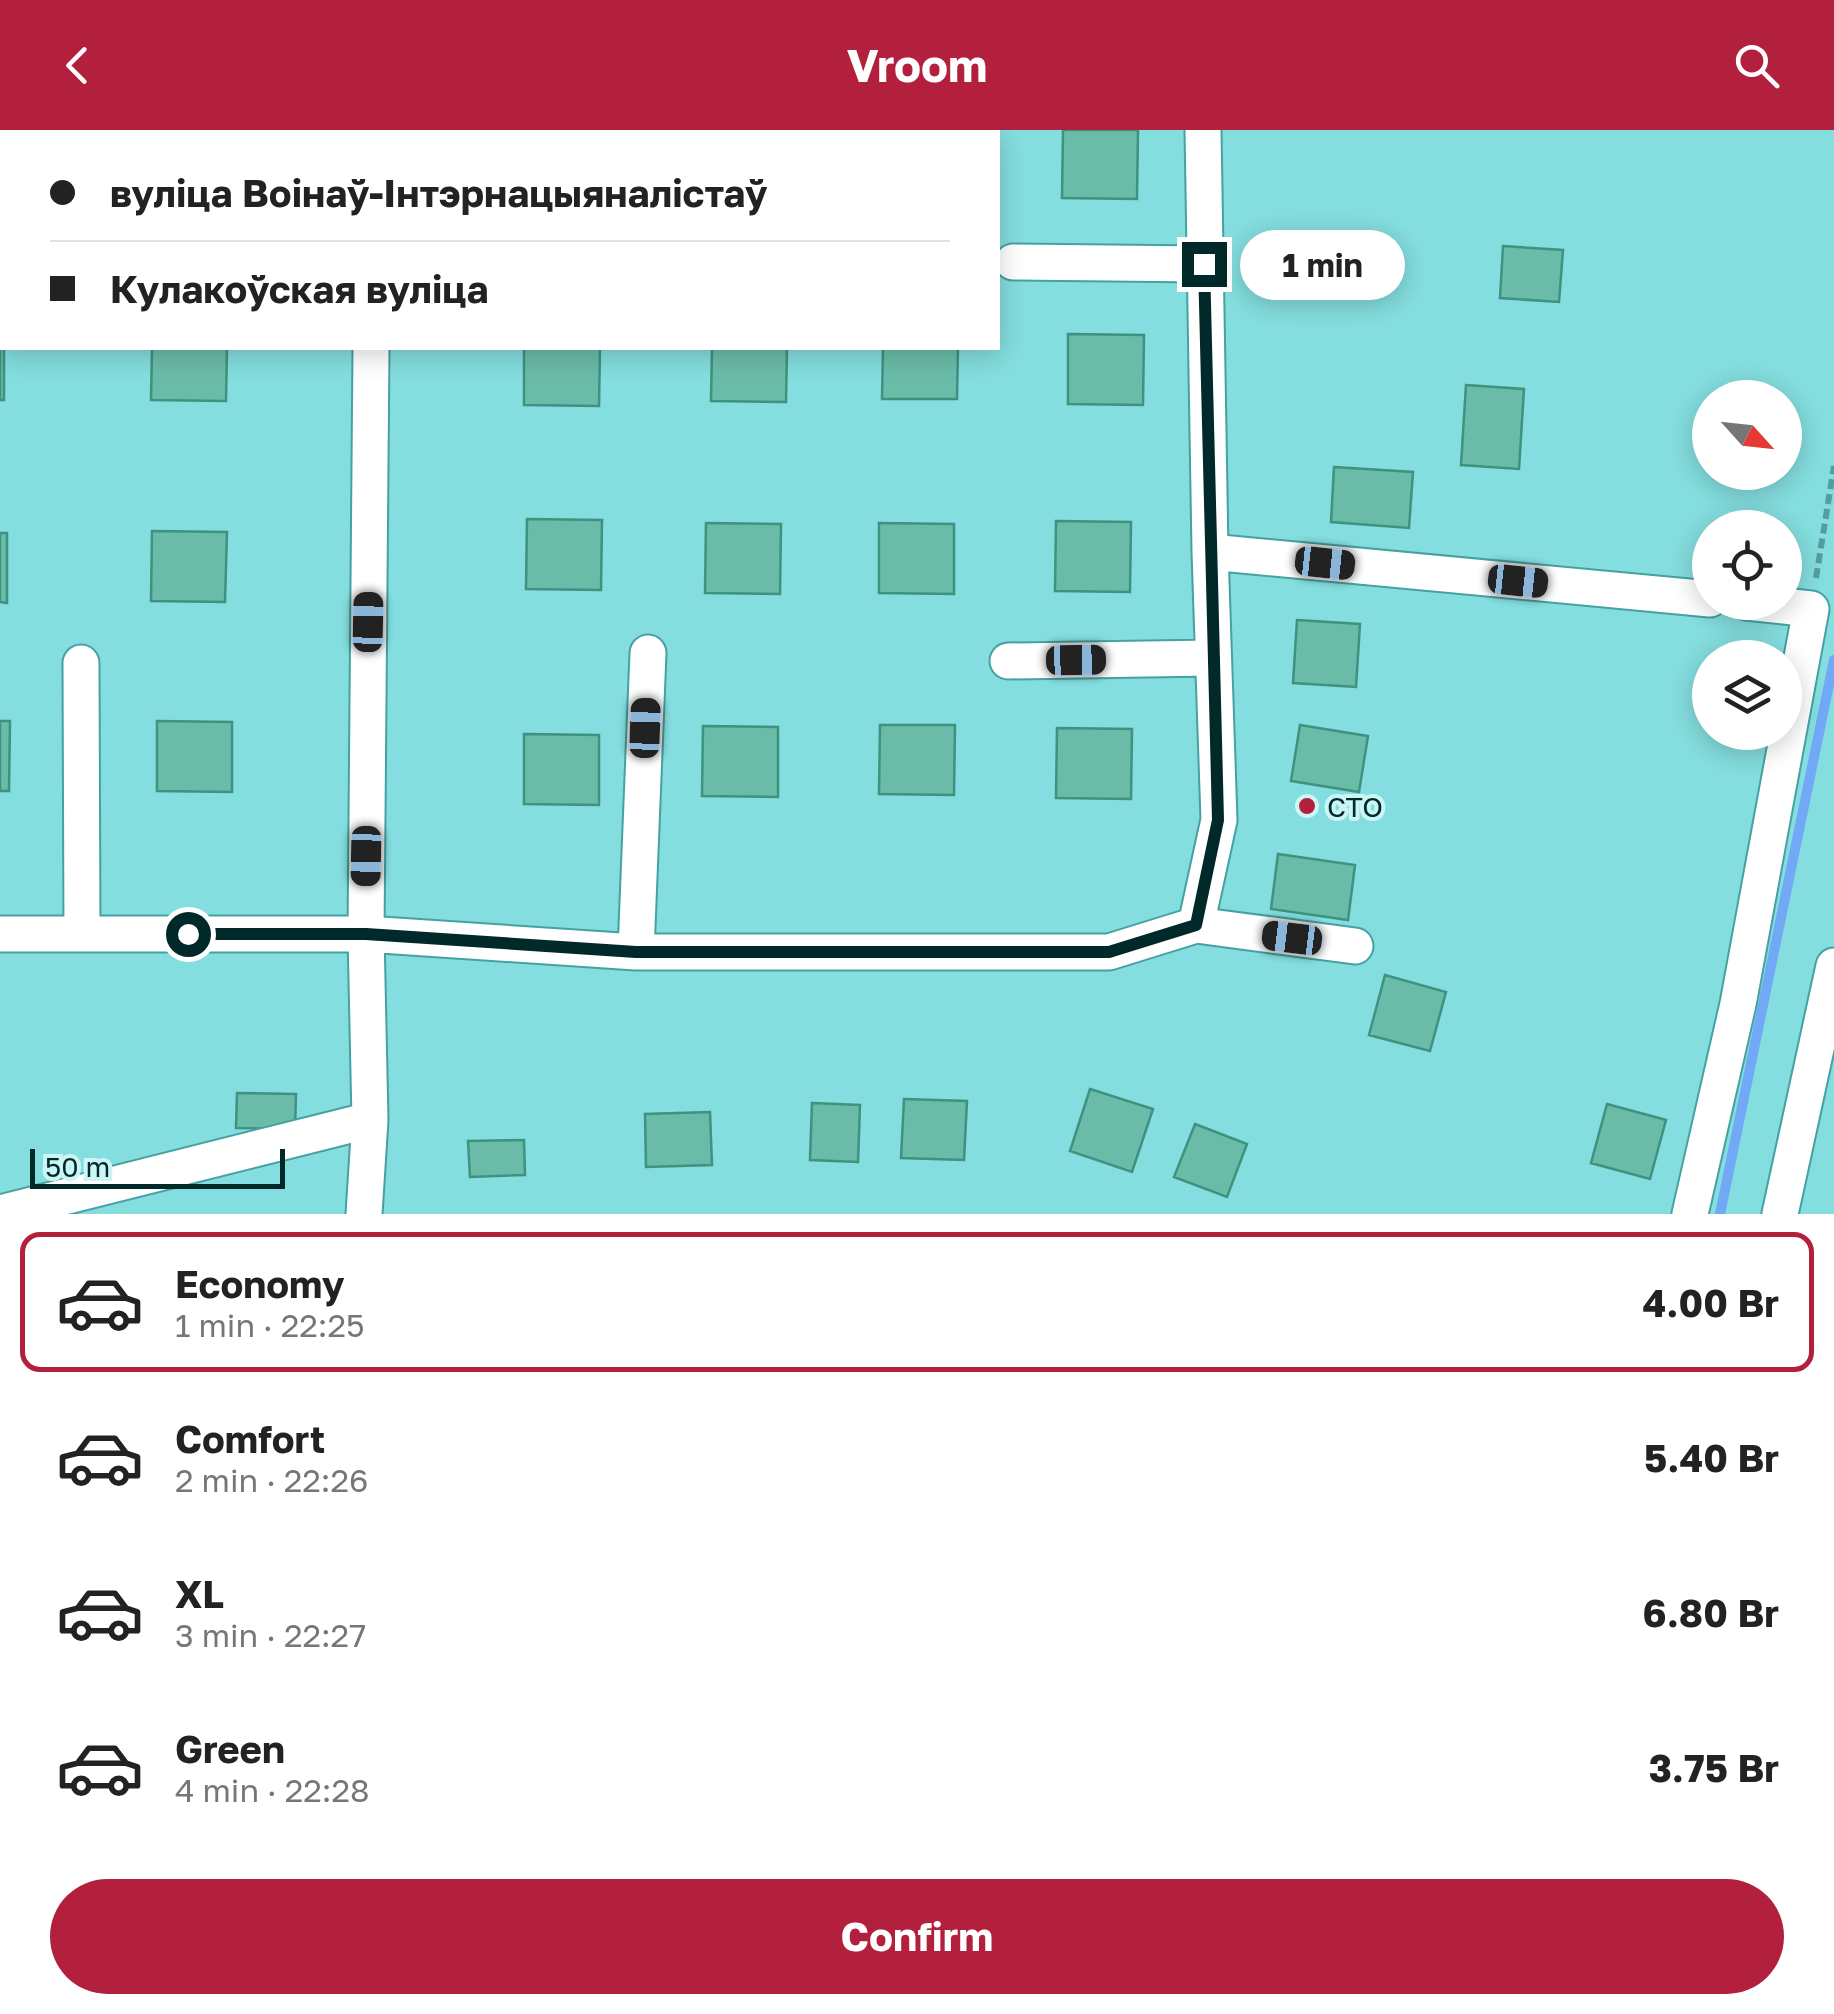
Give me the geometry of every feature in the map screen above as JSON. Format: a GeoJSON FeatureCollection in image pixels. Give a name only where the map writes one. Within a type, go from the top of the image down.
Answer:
{"type":"FeatureCollection","features":[{"type":"Feature","properties":{"kind":"street"},"geometry":{"type":"LineString","coordinates":[[1196,925],[1218,820],[1203,130]]}},
{"type":"Feature","properties":{"kind":"street"},"geometry":{"type":"LineString","coordinates":[[1013,262],[1204,264]]}},
{"type":"Feature","properties":{"kind":"street"},"geometry":{"type":"LineString","coordinates":[[364,1214],[370,1120],[366,934],[370,350]]}},
{"type":"Feature","properties":{"kind":"street"},"geometry":{"type":"LineString","coordinates":[[1210,552],[1692,597]]}},
{"type":"Feature","properties":{"kind":"street"},"geometry":{"type":"LineString","coordinates":[[1690,1214],[1738,1004],[1811,608],[1802,607]]}},
{"type":"Feature","properties":{"kind":"street"},"geometry":{"type":"LineString","coordinates":[[636,952],[648,653]]}},
{"type":"Feature","properties":{"kind":"street"},"geometry":{"type":"LineString","coordinates":[[1008,662],[1212,658]]}},
{"type":"Feature","properties":{"kind":"street"},"geometry":{"type":"LineString","coordinates":[[81,663],[82,934]]}},
{"type":"Feature","properties":{"kind":"street"},"geometry":{"type":"LineString","coordinates":[[0,934],[366,934],[636,952],[1109,952],[1196,925],[1355,946]]}},
{"type":"Feature","properties":{"kind":"street"},"geometry":{"type":"LineString","coordinates":[[1780,1214],[1834,966]]}},
{"type":"Feature","properties":{"kind":"street"},"geometry":{"type":"LineString","coordinates":[[0,1213],[370,1120]]}},
{"type":"Feature","properties":{"kind":"path"},"geometry":{"type":"LineString","coordinates":[[1811,608],[1834,466]]}},
{"type":"Feature","properties":{"kind":"building"},"geometry":{"type":"Polygon","coordinates":[[[1063,130],[1138,130],[1137,199],[1062,198],[1063,130]]]}},
{"type":"Feature","properties":{"kind":"building"},"geometry":{"type":"Polygon","coordinates":[[[1503,246],[1563,250],[1559,302],[1500,298],[1503,246]]]}},
{"type":"Feature","properties":{"kind":"building"},"geometry":{"type":"Polygon","coordinates":[[[1068,334],[1144,335],[1143,405],[1068,404],[1068,334]]]}},
{"type":"Feature","properties":{"kind":"building"},"geometry":{"type":"Polygon","coordinates":[[[0,350],[4,350],[4,400],[0,400],[0,350]]]}},
{"type":"Feature","properties":{"kind":"building"},"geometry":{"type":"Polygon","coordinates":[[[152,350],[227,350],[226,401],[151,400],[152,350]]]}},
{"type":"Feature","properties":{"kind":"building"},"geometry":{"type":"Polygon","coordinates":[[[524,350],[600,350],[599,406],[524,405],[524,350]]]}},
{"type":"Feature","properties":{"kind":"building"},"geometry":{"type":"Polygon","coordinates":[[[712,350],[787,350],[786,402],[711,401],[712,350]]]}},
{"type":"Feature","properties":{"kind":"building"},"geometry":{"type":"Polygon","coordinates":[[[883,350],[958,350],[957,399],[882,399],[883,350]]]}},
{"type":"Feature","properties":{"kind":"building"},"geometry":{"type":"Polygon","coordinates":[[[1466,385],[1524,389],[1519,469],[1461,465],[1466,385]]]}},
{"type":"Feature","properties":{"kind":"building"},"geometry":{"type":"Polygon","coordinates":[[[1334,467],[1413,472],[1409,528],[1331,522],[1334,467]]]}},
{"type":"Feature","properties":{"kind":"building"},"geometry":{"type":"Polygon","coordinates":[[[527,519],[602,520],[601,590],[526,589],[527,519]]]}},
{"type":"Feature","properties":{"kind":"building"},"geometry":{"type":"Polygon","coordinates":[[[1056,521],[1131,522],[1130,592],[1055,591],[1056,521]]]}},
{"type":"Feature","properties":{"kind":"building"},"geometry":{"type":"Polygon","coordinates":[[[706,523],[781,524],[780,594],[705,593],[706,523]]]}},
{"type":"Feature","properties":{"kind":"building"},"geometry":{"type":"Polygon","coordinates":[[[879,523],[954,524],[954,594],[879,593],[879,523]]]}},
{"type":"Feature","properties":{"kind":"building"},"geometry":{"type":"Polygon","coordinates":[[[152,531],[227,532],[225,602],[151,601],[152,531]]]}},
{"type":"Feature","properties":{"kind":"building"},"geometry":{"type":"Polygon","coordinates":[[[0,533],[7,533],[7,603],[0,602],[0,533]]]}},
{"type":"Feature","properties":{"kind":"building"},"geometry":{"type":"Polygon","coordinates":[[[1297,620],[1360,624],[1356,687],[1293,683],[1297,620]]]}},
{"type":"Feature","properties":{"kind":"building"},"geometry":{"type":"Polygon","coordinates":[[[0,721],[10,721],[9,791],[0,791],[0,721]]]}},
{"type":"Feature","properties":{"kind":"building"},"geometry":{"type":"Polygon","coordinates":[[[157,721],[232,722],[232,792],[157,791],[157,721]]]}},
{"type":"Feature","properties":{"kind":"building"},"geometry":{"type":"Polygon","coordinates":[[[880,725],[955,725],[954,795],[879,794],[880,725]]]}},
{"type":"Feature","properties":{"kind":"building"},"geometry":{"type":"Polygon","coordinates":[[[1300,725],[1368,736],[1359,792],[1291,781],[1300,725]]]}},
{"type":"Feature","properties":{"kind":"building"},"geometry":{"type":"Polygon","coordinates":[[[703,726],[778,727],[778,797],[702,796],[703,726]]]}},
{"type":"Feature","properties":{"kind":"building"},"geometry":{"type":"Polygon","coordinates":[[[1057,728],[1132,729],[1131,799],[1056,798],[1057,728]]]}},
{"type":"Feature","properties":{"kind":"building"},"geometry":{"type":"Polygon","coordinates":[[[524,734],[599,735],[599,805],[524,804],[524,734]]]}},
{"type":"Feature","properties":{"kind":"building"},"geometry":{"type":"Polygon","coordinates":[[[1278,854],[1355,865],[1348,920],[1271,909],[1278,854]]]}},
{"type":"Feature","properties":{"kind":"building"},"geometry":{"type":"Polygon","coordinates":[[[1385,975],[1446,992],[1430,1051],[1369,1035],[1385,975]]]}},
{"type":"Feature","properties":{"kind":"building"},"geometry":{"type":"Polygon","coordinates":[[[1090,1089],[1153,1109],[1132,1172],[1070,1151],[1090,1089]]]}},
{"type":"Feature","properties":{"kind":"building"},"geometry":{"type":"Polygon","coordinates":[[[237,1093],[296,1094],[295,1129],[236,1128],[237,1093]]]}},
{"type":"Feature","properties":{"kind":"building"},"geometry":{"type":"Polygon","coordinates":[[[904,1099],[967,1101],[964,1160],[901,1158],[904,1099]]]}},
{"type":"Feature","properties":{"kind":"building"},"geometry":{"type":"Polygon","coordinates":[[[812,1103],[860,1105],[858,1162],[810,1160],[812,1103]]]}},
{"type":"Feature","properties":{"kind":"building"},"geometry":{"type":"Polygon","coordinates":[[[1607,1104],[1666,1120],[1650,1179],[1591,1163],[1607,1104]]]}},
{"type":"Feature","properties":{"kind":"building"},"geometry":{"type":"Polygon","coordinates":[[[710,1112],[712,1165],[646,1167],[645,1114],[710,1112]]]}},
{"type":"Feature","properties":{"kind":"building"},"geometry":{"type":"Polygon","coordinates":[[[1195,1124],[1247,1144],[1227,1197],[1174,1177],[1195,1124]]]}},
{"type":"Feature","properties":{"kind":"building"},"geometry":{"type":"Polygon","coordinates":[[[524,1140],[525,1175],[470,1177],[468,1141],[524,1140]]]}},
{"type":"Feature","properties":{"kind":"waterway"},"geometry":{"type":"LineString","coordinates":[[1720,1214],[1834,660]]}},
{"type":"Feature","properties":{"kind":"place","name":"СТО"},"geometry":{"type":"Point","coordinates":[1307,806]}},
{"type":"Feature","properties":{"kind":"route"},"geometry":{"type":"LineString","coordinates":[[188,934],[366,934],[636,952],[1109,952],[1196,925],[1218,820],[1204,264]]}}]}
